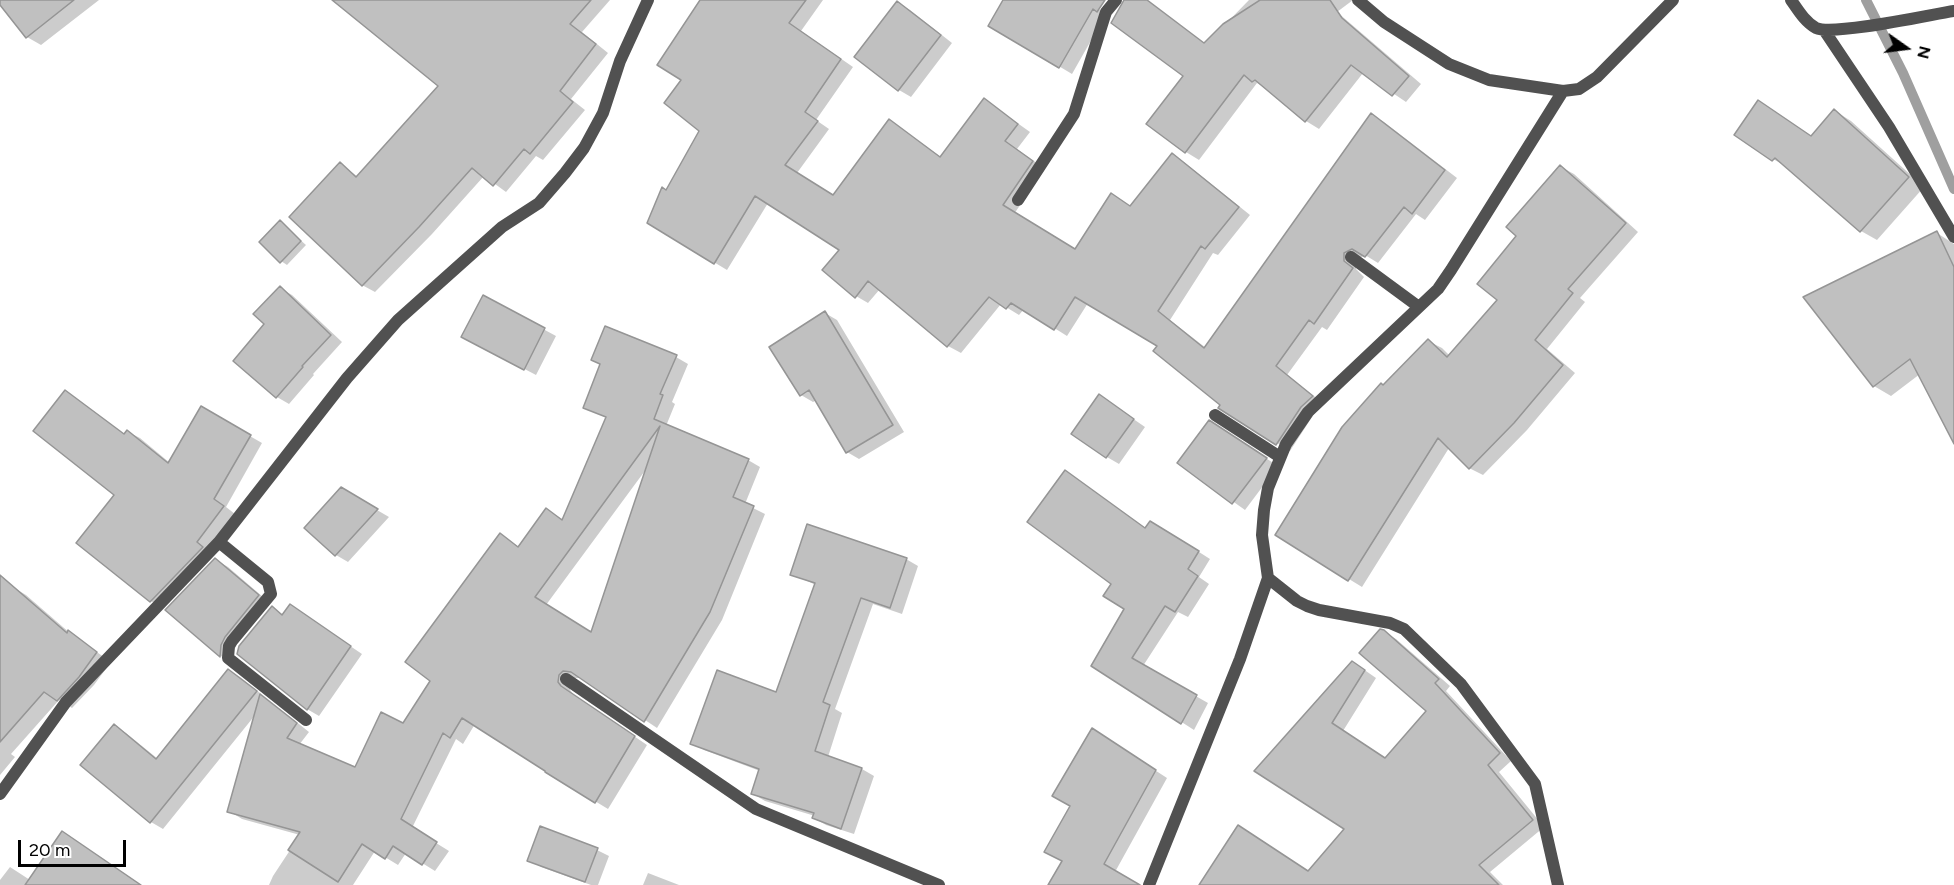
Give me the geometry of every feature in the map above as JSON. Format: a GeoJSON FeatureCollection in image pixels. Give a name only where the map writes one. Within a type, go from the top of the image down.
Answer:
{"type":"FeatureCollection","features":[{"type":"Feature","properties":{"kind":"street"},"geometry":{"type":"LineString","coordinates":[[0,794],[66,702],[219,542],[347,378],[398,320],[502,227],[539,203],[565,173],[584,148],[603,113],[620,61],[648,0]]}},
{"type":"Feature","properties":{"kind":"street"},"geometry":{"type":"LineString","coordinates":[[1018,200],[1074,114],[1106,12],[1116,0]]}},
{"type":"Feature","properties":{"kind":"street"},"geometry":{"type":"LineString","coordinates":[[1358,0],[1384,22],[1449,64],[1488,80],[1563,91],[1579,89],[1597,77],[1673,0]]}},
{"type":"Feature","properties":{"kind":"street"},"geometry":{"type":"LineString","coordinates":[[1791,0],[1805,20],[1816,28],[1824,30],[1846,30],[1954,11]]}},
{"type":"Feature","properties":{"kind":"street"},"geometry":{"type":"LineString","coordinates":[[1824,30],[1888,127],[1954,237]]}},
{"type":"Feature","properties":{"kind":"street"},"geometry":{"type":"LineString","coordinates":[[1149,885],[1240,659],[1268,578],[1262,535],[1264,510],[1268,488],[1280,457],[1297,426],[1308,412],[1438,288],[1563,91]]}},
{"type":"Feature","properties":{"kind":"street"},"geometry":{"type":"LineString","coordinates":[[1351,257],[1419,307]]}},
{"type":"Feature","properties":{"kind":"street"},"geometry":{"type":"LineString","coordinates":[[1215,415],[1280,457]]}},
{"type":"Feature","properties":{"kind":"street"},"geometry":{"type":"LineString","coordinates":[[219,542],[268,582],[271,594],[232,641],[228,658],[306,720]]}},
{"type":"Feature","properties":{"kind":"street"},"geometry":{"type":"LineString","coordinates":[[1268,578],[1307,606],[1390,623],[1404,629],[1461,684],[1535,784],[1558,885]]}},
{"type":"Feature","properties":{"kind":"street"},"geometry":{"type":"LineString","coordinates":[[566,679],[756,809],[939,885]]}},
{"type":"Feature","properties":{"kind":"building"},"geometry":{"type":"Polygon","coordinates":[[[0,0],[74,0],[26,38],[0,5],[0,0]]]}},
{"type":"Feature","properties":{"kind":"building"},"geometry":{"type":"Polygon","coordinates":[[[332,0],[591,0],[570,24],[596,44],[560,91],[573,102],[530,154],[524,149],[493,186],[472,168],[362,286],[289,217],[340,162],[356,177],[438,86],[332,0]]]}},
{"type":"Feature","properties":{"kind":"building"},"geometry":{"type":"Polygon","coordinates":[[[700,0],[806,0],[789,23],[841,59],[805,112],[818,121],[785,165],[833,195],[889,119],[940,157],[984,98],[1018,124],[1005,141],[1033,161],[1003,205],[1075,249],[1111,193],[1130,206],[1172,153],[1239,207],[1205,249],[1201,246],[1158,311],[1204,348],[1371,113],[1445,170],[1412,214],[1404,207],[1365,257],[1352,249],[1344,253],[1344,261],[1353,268],[1314,324],[1309,320],[1276,366],[1313,396],[1301,407],[1276,445],[1218,408],[1220,405],[1153,351],[1157,346],[1075,297],[1054,330],[1011,303],[1006,309],[989,297],[947,347],[868,281],[855,298],[822,270],[839,250],[755,196],[714,264],[647,223],[662,187],[666,190],[699,131],[664,103],[681,80],[657,65],[700,0]]]}},
{"type":"Feature","properties":{"kind":"building"},"geometry":{"type":"Polygon","coordinates":[[[1003,0],[1105,0],[1097,12],[1093,9],[1059,68],[988,26],[1003,0]]]}},
{"type":"Feature","properties":{"kind":"building"},"geometry":{"type":"Polygon","coordinates":[[[1124,0],[1147,0],[1204,43],[1223,24],[1260,0],[1330,0],[1342,18],[1409,76],[1392,96],[1351,65],[1305,122],[1255,80],[1252,82],[1244,75],[1185,153],[1146,124],[1183,76],[1111,23],[1124,0]]]}},
{"type":"Feature","properties":{"kind":"building"},"geometry":{"type":"Polygon","coordinates":[[[897,1],[941,35],[898,91],[854,57],[897,1]]]}},
{"type":"Feature","properties":{"kind":"building"},"geometry":{"type":"Polygon","coordinates":[[[1758,100],[1811,136],[1834,109],[1909,177],[1860,232],[1775,158],[1772,161],[1734,135],[1758,100]]]}},
{"type":"Feature","properties":{"kind":"building"},"geometry":{"type":"Polygon","coordinates":[[[1560,165],[1626,223],[1568,289],[1573,293],[1535,340],[1563,365],[1514,423],[1469,469],[1438,438],[1348,581],[1275,535],[1342,427],[1381,383],[1383,385],[1428,339],[1447,357],[1497,300],[1477,284],[1516,236],[1506,227],[1560,165]]]}},
{"type":"Feature","properties":{"kind":"building"},"geometry":{"type":"Polygon","coordinates":[[[280,220],[301,241],[280,263],[259,242],[280,220]]]}},
{"type":"Feature","properties":{"kind":"building"},"geometry":{"type":"Polygon","coordinates":[[[1937,231],[1954,267],[1954,444],[1910,359],[1873,387],[1803,297],[1937,231]]]}},
{"type":"Feature","properties":{"kind":"building"},"geometry":{"type":"Polygon","coordinates":[[[280,286],[331,335],[276,398],[233,361],[264,324],[253,314],[280,286]]]}},
{"type":"Feature","properties":{"kind":"building"},"geometry":{"type":"Polygon","coordinates":[[[483,295],[545,328],[524,370],[461,337],[483,295]]]}},
{"type":"Feature","properties":{"kind":"building"},"geometry":{"type":"Polygon","coordinates":[[[825,311],[893,425],[846,453],[809,390],[800,396],[769,347],[825,311]]]}},
{"type":"Feature","properties":{"kind":"building"},"geometry":{"type":"Polygon","coordinates":[[[605,326],[677,355],[660,394],[663,395],[654,419],[749,459],[733,497],[754,506],[710,612],[644,722],[571,672],[563,671],[559,675],[558,682],[561,686],[635,736],[595,803],[462,718],[450,738],[443,733],[401,819],[437,842],[422,865],[393,846],[385,859],[362,844],[338,882],[288,850],[300,832],[227,812],[260,694],[297,723],[287,738],[355,767],[381,712],[403,723],[430,681],[405,662],[500,533],[518,547],[546,508],[562,520],[606,417],[583,408],[600,364],[591,360],[605,326]],[[660,426],[535,597],[591,632],[660,426]]]}},
{"type":"Feature","properties":{"kind":"building"},"geometry":{"type":"Polygon","coordinates":[[[65,390],[124,434],[127,430],[168,463],[201,406],[251,435],[214,499],[224,506],[197,542],[203,547],[150,602],[76,543],[114,495],[33,431],[65,390]]]}},
{"type":"Feature","properties":{"kind":"building"},"geometry":{"type":"Polygon","coordinates":[[[1099,394],[1134,419],[1106,458],[1071,434],[1099,394]]]}},
{"type":"Feature","properties":{"kind":"building"},"geometry":{"type":"Polygon","coordinates":[[[1209,420],[1267,458],[1232,504],[1177,463],[1209,420]]]}},
{"type":"Feature","properties":{"kind":"building"},"geometry":{"type":"Polygon","coordinates":[[[1065,470],[1145,528],[1150,521],[1199,551],[1188,569],[1198,576],[1175,612],[1165,606],[1132,658],[1197,695],[1181,724],[1091,666],[1124,609],[1103,596],[1111,584],[1027,522],[1065,470]]]}},
{"type":"Feature","properties":{"kind":"building"},"geometry":{"type":"Polygon","coordinates":[[[341,487],[378,509],[335,556],[304,528],[341,487]]]}},
{"type":"Feature","properties":{"kind":"building"},"geometry":{"type":"Polygon","coordinates":[[[807,524],[907,558],[890,608],[861,598],[823,702],[830,705],[815,751],[862,768],[841,829],[812,818],[814,813],[751,794],[759,769],[690,744],[717,670],[776,692],[815,583],[790,575],[807,524]]]}},
{"type":"Feature","properties":{"kind":"building"},"geometry":{"type":"Polygon","coordinates":[[[215,558],[259,595],[225,637],[221,645],[220,657],[165,610],[215,558]]]}},
{"type":"Feature","properties":{"kind":"building"},"geometry":{"type":"Polygon","coordinates":[[[0,575],[67,633],[68,630],[97,652],[79,677],[57,701],[44,692],[0,742],[0,575]]]}},
{"type":"Feature","properties":{"kind":"building"},"geometry":{"type":"Polygon","coordinates":[[[290,604],[351,646],[307,710],[237,654],[239,646],[272,606],[282,615],[290,604]]]}},
{"type":"Feature","properties":{"kind":"building"},"geometry":{"type":"Polygon","coordinates":[[[1380,629],[1384,630],[1439,679],[1435,683],[1500,753],[1488,765],[1533,820],[1479,865],[1499,885],[1199,885],[1238,825],[1308,871],[1344,829],[1254,771],[1352,661],[1365,670],[1332,723],[1385,758],[1426,711],[1359,653],[1380,629]]]}},
{"type":"Feature","properties":{"kind":"building"},"geometry":{"type":"Polygon","coordinates":[[[228,669],[257,691],[150,823],[80,765],[114,724],[156,759],[228,669]]]}},
{"type":"Feature","properties":{"kind":"building"},"geometry":{"type":"Polygon","coordinates":[[[1092,728],[1156,770],[1104,864],[1140,885],[1048,885],[1062,861],[1044,852],[1070,806],[1052,796],[1092,728]]]}},
{"type":"Feature","properties":{"kind":"building"},"geometry":{"type":"Polygon","coordinates":[[[540,826],[598,848],[585,882],[527,861],[540,826]]]}},
{"type":"Feature","properties":{"kind":"building"},"geometry":{"type":"Polygon","coordinates":[[[62,831],[141,885],[25,885],[62,831]]]}},
{"type":"Feature","properties":{"kind":"waterway"},"geometry":{"type":"LineString","coordinates":[[1866,0],[1903,73],[1954,189]]}}]}
